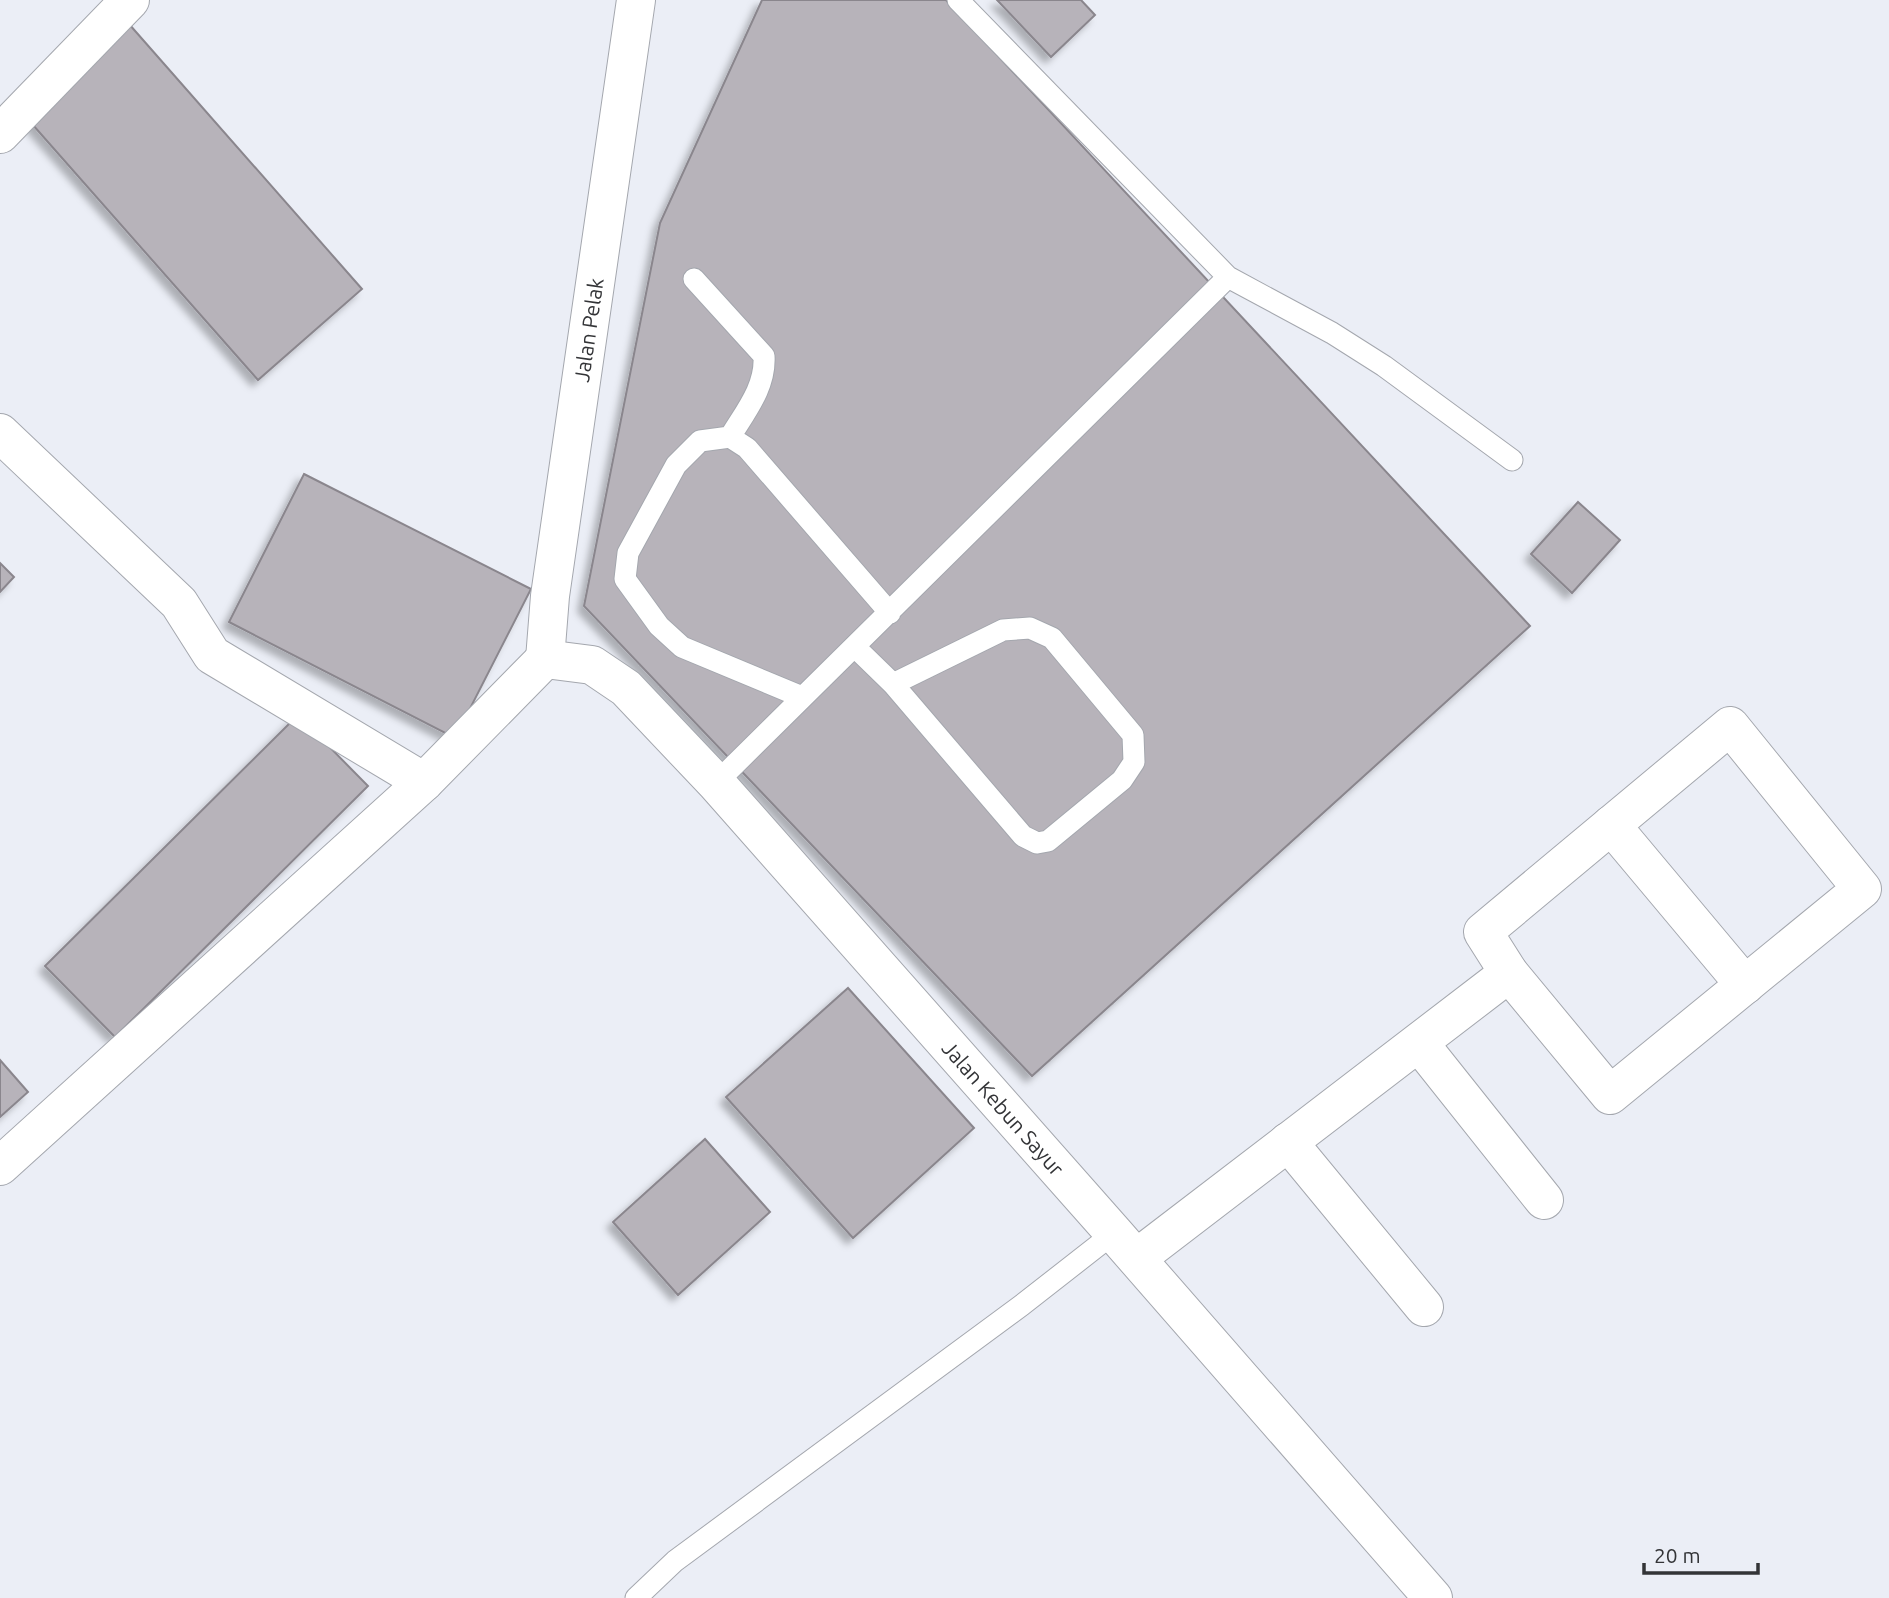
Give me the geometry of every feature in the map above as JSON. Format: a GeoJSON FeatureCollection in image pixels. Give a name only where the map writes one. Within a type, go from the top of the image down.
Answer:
{"type":"FeatureCollection","features":[{"type":"Feature","properties":{"kind":"street"},"geometry":{"type":"LineString","coordinates":[[0,134],[130,0]]}},
{"type":"Feature","properties":{"kind":"street","name":"Jalan Pelak"},"geometry":{"type":"LineString","coordinates":[[545,659],[550,596],[636,0]]}},
{"type":"Feature","properties":{"kind":"street"},"geometry":{"type":"LineString","coordinates":[[0,433],[179,603],[212,655],[424,782]]}},
{"type":"Feature","properties":{"kind":"street"},"geometry":{"type":"LineString","coordinates":[[0,1166],[424,782],[545,659]]}},
{"type":"Feature","properties":{"kind":"street","name":"Jalan Kebun Sayur"},"geometry":{"type":"LineString","coordinates":[[545,659],[592,665],[626,688],[716,783],[1433,1598]]}},
{"type":"Feature","properties":{"kind":"street"},"geometry":{"type":"LineString","coordinates":[[1730,726],[1862,889],[1610,1095],[1509,973],[1483,932],[1611,825],[1730,726]]}},
{"type":"Feature","properties":{"kind":"street"},"geometry":{"type":"LineString","coordinates":[[1611,825],[1745,985]]}},
{"type":"Feature","properties":{"kind":"street"},"geometry":{"type":"LineString","coordinates":[[1125,1246],[1288,1142],[1509,973]]}},
{"type":"Feature","properties":{"kind":"street"},"geometry":{"type":"LineString","coordinates":[[1419,1042],[1544,1200]]}},
{"type":"Feature","properties":{"kind":"street"},"geometry":{"type":"LineString","coordinates":[[1288,1142],[1424,1307]]}},
{"type":"Feature","properties":{"kind":"lane"},"geometry":{"type":"LineString","coordinates":[[958,0],[1228,277],[1332,333],[1384,366],[1512,460]]}},
{"type":"Feature","properties":{"kind":"lane"},"geometry":{"type":"LineString","coordinates":[[716,783],[1228,277]]}},
{"type":"Feature","properties":{"kind":"lane"},"geometry":{"type":"LineString","coordinates":[[694,279],[764,356],[765,372],[759,388],[730,437]]}},
{"type":"Feature","properties":{"kind":"lane"},"geometry":{"type":"LineString","coordinates":[[802,697],[682,647],[659,626],[625,579],[628,553],[676,465],[700,441],[730,437],[747,448],[890,613]]}},
{"type":"Feature","properties":{"kind":"lane"},"geometry":{"type":"LineString","coordinates":[[855,647],[893,684],[1023,836],[1037,843],[1048,841],[1122,780],[1134,762],[1133,735],[1052,638],[1030,628],[1003,629],[893,684]]}},
{"type":"Feature","properties":{"kind":"lane"},"geometry":{"type":"LineString","coordinates":[[636,1598],[675,1561],[1022,1305],[1125,1246]]}},
{"type":"Feature","properties":{"kind":"building"},"geometry":{"type":"Polygon","coordinates":[[[762,0],[946,0],[1530,626],[1032,1076],[584,606],[660,223],[762,0]]]}},
{"type":"Feature","properties":{"kind":"building"},"geometry":{"type":"Polygon","coordinates":[[[997,0],[1081,0],[1095,15],[1051,57],[997,0]]]}},
{"type":"Feature","properties":{"kind":"building"},"geometry":{"type":"Polygon","coordinates":[[[129,24],[362,289],[258,380],[25,116],[129,24]]]}},
{"type":"Feature","properties":{"kind":"building"},"geometry":{"type":"Polygon","coordinates":[[[304,474],[531,589],[455,738],[229,622],[304,474]]]}},
{"type":"Feature","properties":{"kind":"building"},"geometry":{"type":"Polygon","coordinates":[[[1578,502],[1620,540],[1572,593],[1531,554],[1578,502]]]}},
{"type":"Feature","properties":{"kind":"building"},"geometry":{"type":"Polygon","coordinates":[[[0,563],[14,577],[0,592],[0,563]]]}},
{"type":"Feature","properties":{"kind":"building"},"geometry":{"type":"Polygon","coordinates":[[[298,715],[368,786],[115,1037],[45,966],[298,715]]]}},
{"type":"Feature","properties":{"kind":"building"},"geometry":{"type":"Polygon","coordinates":[[[848,988],[974,1128],[853,1238],[726,1097],[848,988]]]}},
{"type":"Feature","properties":{"kind":"building"},"geometry":{"type":"Polygon","coordinates":[[[0,1060],[28,1092],[0,1117],[0,1060]]]}},
{"type":"Feature","properties":{"kind":"building"},"geometry":{"type":"Polygon","coordinates":[[[705,1139],[770,1212],[678,1295],[613,1222],[705,1139]]]}}]}
